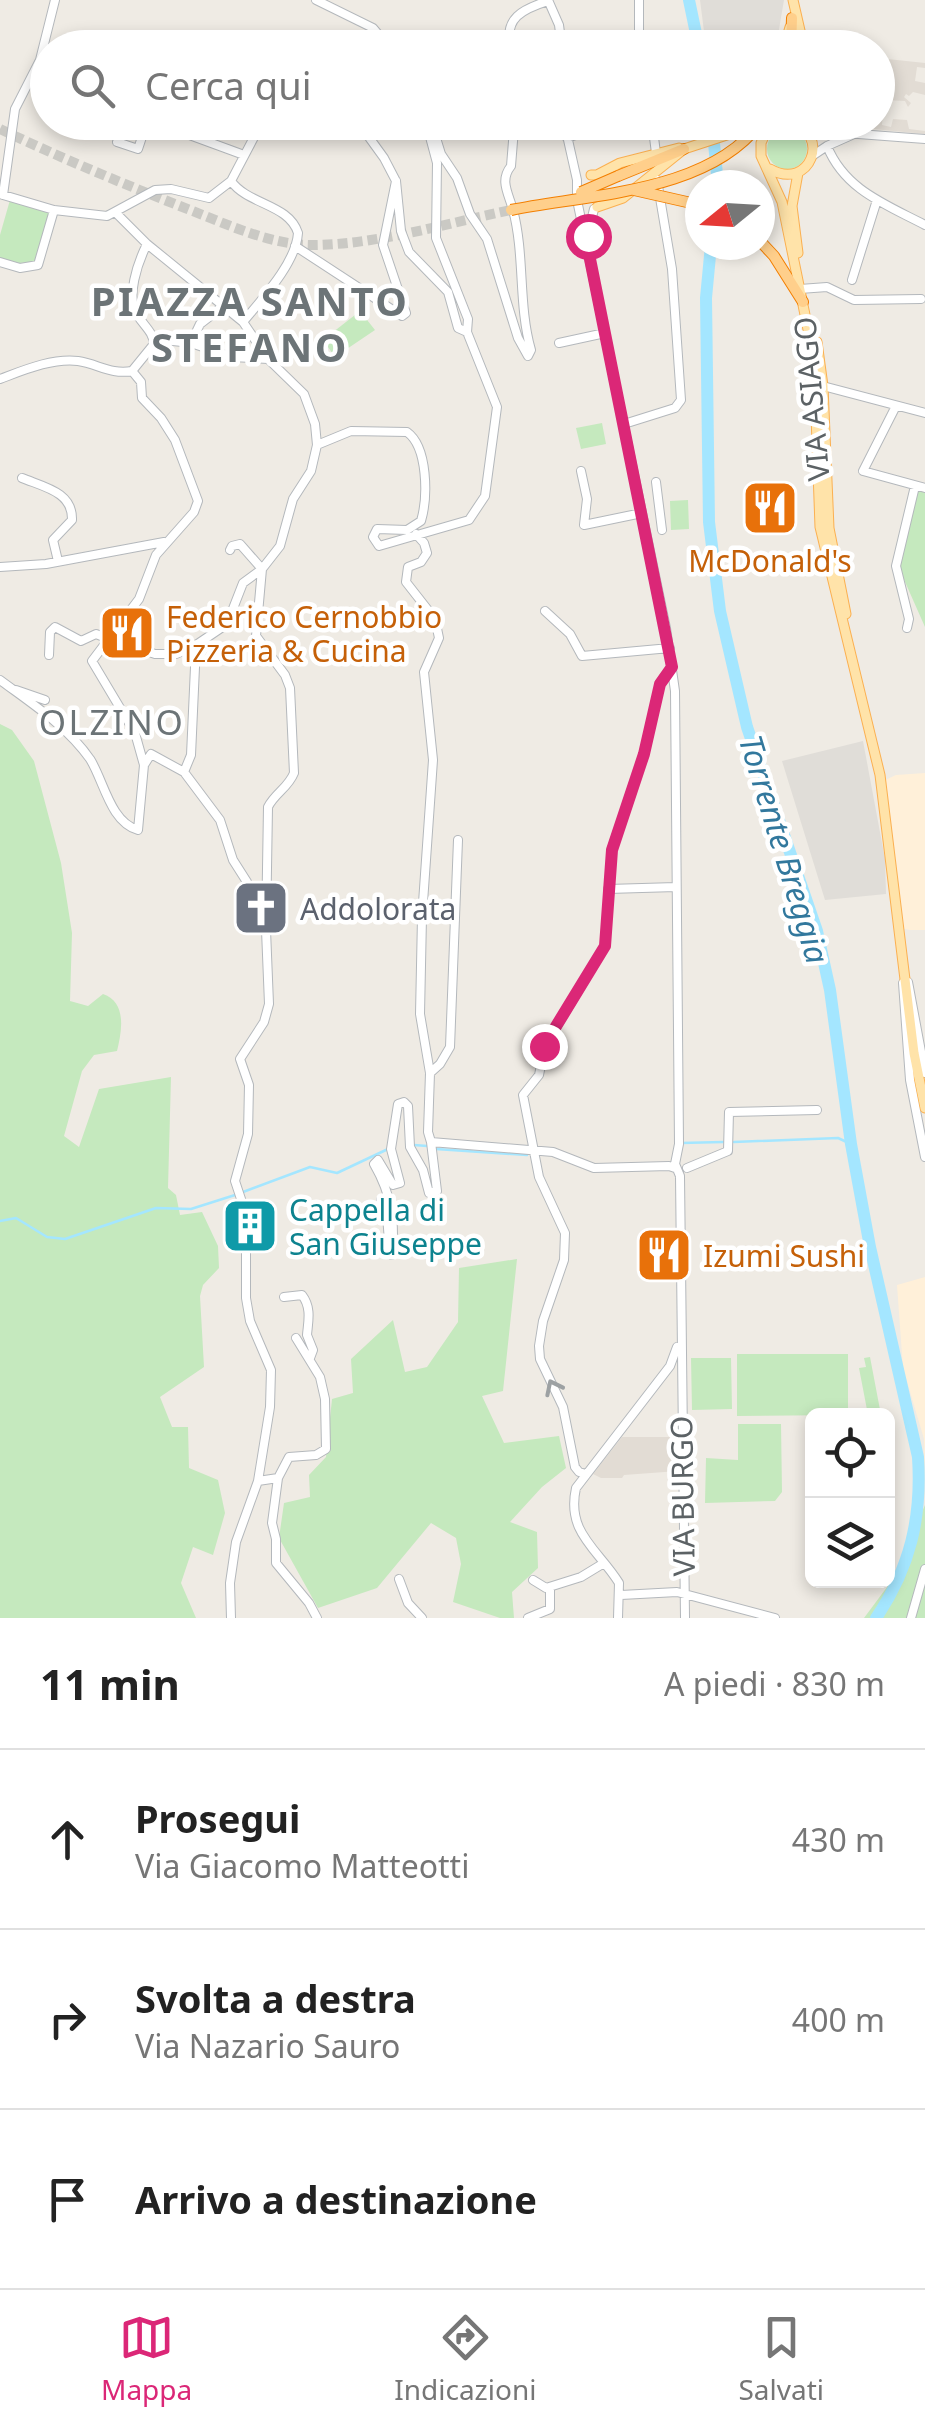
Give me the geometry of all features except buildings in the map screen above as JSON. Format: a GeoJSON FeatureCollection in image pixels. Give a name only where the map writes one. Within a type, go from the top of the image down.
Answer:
{"type":"FeatureCollection","features":[{"type":"Feature","properties":{"kind":"highway"},"geometry":{"type":"LineString","coordinates":[[790,30],[792,18]]}},
{"type":"Feature","properties":{"kind":"highway"},"geometry":{"type":"LineString","coordinates":[[512,210],[680,178],[709,167],[748,140]]}},
{"type":"Feature","properties":{"kind":"highway"},"geometry":{"type":"LineString","coordinates":[[561,200],[692,146]]}},
{"type":"Feature","properties":{"kind":"highway"},"geometry":{"type":"LineString","coordinates":[[628,189],[685,202]]}},
{"type":"Feature","properties":{"kind":"highway"},"geometry":{"type":"LineString","coordinates":[[775,260],[803,302]]}},
{"type":"Feature","properties":{"kind":"main road"},"geometry":{"type":"LineString","coordinates":[[792,18],[793,0]]}},
{"type":"Feature","properties":{"kind":"main road"},"geometry":{"type":"LineString","coordinates":[[793,0],[800,30]]}},
{"type":"Feature","properties":{"kind":"main road"},"geometry":{"type":"LineString","coordinates":[[583,177],[656,152],[709,140]]}},
{"type":"Feature","properties":{"kind":"main road"},"geometry":{"type":"LineString","coordinates":[[750,140],[760,148],[768,168],[781,174],[798,172],[812,156],[810,140]]}},
{"type":"Feature","properties":{"kind":"main road"},"geometry":{"type":"LineString","coordinates":[[760,148],[761,140]]}},
{"type":"Feature","properties":{"kind":"main road"},"geometry":{"type":"LineString","coordinates":[[596,208],[623,198],[692,146]]}},
{"type":"Feature","properties":{"kind":"main road","name":"VIA ASIAGO"},"geometry":{"type":"LineString","coordinates":[[768,168],[782,202],[803,288],[820,383]]}},
{"type":"Feature","properties":{"kind":"main road","name":"VIA ASIAGO"},"geometry":{"type":"LineString","coordinates":[[798,172],[792,216],[820,383],[826,504],[847,632],[880,775],[904,973]]}},
{"type":"Feature","properties":{"kind":"main road"},"geometry":{"type":"LineString","coordinates":[[904,973],[925,1108]]}},
{"type":"Feature","properties":{"kind":"street"},"geometry":{"type":"LineString","coordinates":[[48,30],[55,0]]}},
{"type":"Feature","properties":{"kind":"street"},"geometry":{"type":"LineString","coordinates":[[316,0],[375,30]]}},
{"type":"Feature","properties":{"kind":"street"},"geometry":{"type":"LineString","coordinates":[[510,30],[522,10],[548,0],[560,30]]}},
{"type":"Feature","properties":{"kind":"street"},"geometry":{"type":"LineString","coordinates":[[639,0],[639,30]]}},
{"type":"Feature","properties":{"kind":"street"},"geometry":{"type":"LineString","coordinates":[[30,80],[15,109],[2,195],[54,210],[107,216],[155,190],[171,189],[209,198],[231,181],[252,140]]}},
{"type":"Feature","properties":{"kind":"street"},"geometry":{"type":"LineString","coordinates":[[895,136],[925,140]]}},
{"type":"Feature","properties":{"kind":"street"},"geometry":{"type":"LineString","coordinates":[[117,142],[138,149],[142,140]]}},
{"type":"Feature","properties":{"kind":"street"},"geometry":{"type":"LineString","coordinates":[[201,140],[244,155]]}},
{"type":"Feature","properties":{"kind":"street"},"geometry":{"type":"LineString","coordinates":[[316,445],[351,430],[412,434],[425,488],[421,520],[407,530],[380,527],[373,536],[383,546],[469,520],[485,496],[496,407],[466,332],[458,328],[448,292],[404,243],[396,182],[371,140]]}},
{"type":"Feature","properties":{"kind":"street"},"geometry":{"type":"LineString","coordinates":[[432,140],[437,163],[436,238],[468,319],[470,329],[466,332]]}},
{"type":"Feature","properties":{"kind":"street"},"geometry":{"type":"LineString","coordinates":[[435,140],[457,178],[470,214],[487,239],[518,338],[528,356],[531,350],[515,218],[504,186],[513,140]]}},
{"type":"Feature","properties":{"kind":"street"},"geometry":{"type":"LineString","coordinates":[[567,140],[572,162],[598,190],[588,244]]}},
{"type":"Feature","properties":{"kind":"street"},"geometry":{"type":"LineString","coordinates":[[654,140],[656,152]]}},
{"type":"Feature","properties":{"kind":"street"},"geometry":{"type":"LineString","coordinates":[[812,156],[843,140]]}},
{"type":"Feature","properties":{"kind":"street"},"geometry":{"type":"LineString","coordinates":[[827,146],[847,180],[925,225]]}},
{"type":"Feature","properties":{"kind":"street"},"geometry":{"type":"LineString","coordinates":[[624,424],[674,408],[681,400],[672,269],[655,171]]}},
{"type":"Feature","properties":{"kind":"street"},"geometry":{"type":"LineString","coordinates":[[583,177],[574,187],[672,667],[680,1166],[678,1363],[576,1488],[572,1513],[588,1545],[620,1583],[618,1618]]}},
{"type":"Feature","properties":{"kind":"street"},"geometry":{"type":"LineString","coordinates":[[231,181],[247,196],[292,220],[298,232],[296,246],[243,322]]}},
{"type":"Feature","properties":{"kind":"street"},"geometry":{"type":"LineString","coordinates":[[296,246],[402,316],[406,313],[383,245],[396,182]]}},
{"type":"Feature","properties":{"kind":"street"},"geometry":{"type":"LineString","coordinates":[[852,280],[878,200]]}},
{"type":"Feature","properties":{"kind":"street"},"geometry":{"type":"LineString","coordinates":[[581,207],[596,208]]}},
{"type":"Feature","properties":{"kind":"street"},"geometry":{"type":"LineString","coordinates":[[0,262],[20,268],[38,265],[54,210]]}},
{"type":"Feature","properties":{"kind":"street"},"geometry":{"type":"LineString","coordinates":[[116,213],[147,244],[243,322],[268,360],[304,394],[316,424],[311,471],[293,499],[280,546],[262,570],[244,583],[226,624],[196,645],[165,656],[140,649]]}},
{"type":"Feature","properties":{"kind":"street"},"geometry":{"type":"LineString","coordinates":[[147,244],[132,302],[134,312],[155,339],[190,344],[219,354],[268,360]]}},
{"type":"Feature","properties":{"kind":"street"},"geometry":{"type":"LineString","coordinates":[[803,288],[827,286],[854,300],[920,299]]}},
{"type":"Feature","properties":{"kind":"street"},"geometry":{"type":"LineString","coordinates":[[190,344],[200,324],[222,306]]}},
{"type":"Feature","properties":{"kind":"street"},"geometry":{"type":"LineString","coordinates":[[559,343],[605,333]]}},
{"type":"Feature","properties":{"kind":"street"},"geometry":{"type":"LineString","coordinates":[[0,379],[67,360],[88,363],[108,372],[132,371],[149,355],[155,339]]}},
{"type":"Feature","properties":{"kind":"street"},"geometry":{"type":"LineString","coordinates":[[4,683],[46,712],[89,758],[119,816],[126,825],[138,830],[144,765],[135,734],[92,664],[139,599],[156,555],[194,512],[198,494],[175,440],[142,398],[141,382],[132,371]]}},
{"type":"Feature","properties":{"kind":"street"},"geometry":{"type":"LineString","coordinates":[[820,383],[925,413]]}},
{"type":"Feature","properties":{"kind":"street"},"geometry":{"type":"LineString","coordinates":[[896,406],[863,471],[920,487],[896,566],[909,619],[906,628]]}},
{"type":"Feature","properties":{"kind":"street"},"geometry":{"type":"LineString","coordinates":[[581,472],[587,499],[584,525],[660,515]]}},
{"type":"Feature","properties":{"kind":"street"},"geometry":{"type":"LineString","coordinates":[[22,478],[70,502],[72,520],[53,540],[58,561]]}},
{"type":"Feature","properties":{"kind":"street"},"geometry":{"type":"LineString","coordinates":[[656,482],[662,530]]}},
{"type":"Feature","properties":{"kind":"street"},"geometry":{"type":"LineString","coordinates":[[392,1255],[396,1234],[390,1196],[374,1164],[378,1160],[394,1184],[400,1183],[390,1145],[394,1108],[404,1102],[408,1106],[410,1145],[429,1193],[437,1191],[428,1132],[430,1073],[420,1014],[422,917],[434,760],[424,672],[440,638],[435,618],[406,582],[408,567],[421,562],[427,553],[416,534]]}},
{"type":"Feature","properties":{"kind":"street"},"geometry":{"type":"LineString","coordinates":[[0,566],[21,568],[154,546],[168,540]]}},
{"type":"Feature","properties":{"kind":"street"},"geometry":{"type":"LineString","coordinates":[[230,550],[240,544],[262,570],[256,636],[286,675],[290,688],[294,773],[290,784],[268,806],[269,1004],[264,1022],[240,1059],[249,1085],[248,1134],[235,1181],[246,1214],[247,1308],[271,1370],[270,1407],[258,1482],[236,1542],[230,1583],[231,1618]]}},
{"type":"Feature","properties":{"kind":"street"},"geometry":{"type":"LineString","coordinates":[[545,611],[570,634],[582,656],[670,648]]}},
{"type":"Feature","properties":{"kind":"street"},"geometry":{"type":"LineString","coordinates":[[49,655],[50,632],[54,627],[80,642],[96,634],[109,639]]}},
{"type":"Feature","properties":{"kind":"street"},"geometry":{"type":"LineString","coordinates":[[184,772],[191,754],[196,645]]}},
{"type":"Feature","properties":{"kind":"street"},"geometry":{"type":"LineString","coordinates":[[586,1474],[575,1467],[563,1407],[540,1359],[543,1321],[561,1275],[566,1240],[541,1185],[524,1092],[536,1082],[544,1046],[605,946],[612,850],[644,754],[660,684],[672,667]]}},
{"type":"Feature","properties":{"kind":"street"},"geometry":{"type":"LineString","coordinates":[[4,683],[46,700]]}},
{"type":"Feature","properties":{"kind":"street"},"geometry":{"type":"LineString","coordinates":[[144,765],[152,754],[184,772],[220,820],[258,923],[266,930]]}},
{"type":"Feature","properties":{"kind":"street"},"geometry":{"type":"LineString","coordinates":[[430,1073],[450,1047],[458,840]]}},
{"type":"Feature","properties":{"kind":"street"},"geometry":{"type":"LineString","coordinates":[[608,889],[676,887]]}},
{"type":"Feature","properties":{"kind":"street","name":"VIA ASIAGO"},"geometry":{"type":"LineString","coordinates":[[904,973],[911,989],[925,1074]]}},
{"type":"Feature","properties":{"kind":"street","name":"VIA ASIAGO"},"geometry":{"type":"LineString","coordinates":[[904,973],[904,1033],[925,1157]]}},
{"type":"Feature","properties":{"kind":"street"},"geometry":{"type":"LineString","coordinates":[[432,1142],[556,1152],[594,1168],[680,1166],[728,1152],[729,1112],[817,1110]]}},
{"type":"Feature","properties":{"kind":"street"},"geometry":{"type":"LineString","coordinates":[[381,1200],[387,1214],[389,1242],[393,1244]]}},
{"type":"Feature","properties":{"kind":"street"},"geometry":{"type":"LineString","coordinates":[[284,1297],[302,1295],[306,1300],[310,1325],[306,1335],[313,1350],[310,1358]]}},
{"type":"Feature","properties":{"kind":"street"},"geometry":{"type":"LineString","coordinates":[[296,1338],[320,1376],[326,1449],[316,1455],[289,1458],[278,1478],[272,1523],[276,1563],[300,1590],[317,1618]]}},
{"type":"Feature","properties":{"kind":"street","name":"VIA BURGO"},"geometry":{"type":"LineString","coordinates":[[678,1363],[685,1618]]}},
{"type":"Feature","properties":{"kind":"street"},"geometry":{"type":"LineString","coordinates":[[258,1482],[278,1478]]}},
{"type":"Feature","properties":{"kind":"street"},"geometry":{"type":"LineString","coordinates":[[532,1580],[539,1586],[550,1587],[581,1577],[604,1563]]}},
{"type":"Feature","properties":{"kind":"street"},"geometry":{"type":"LineString","coordinates":[[911,1618],[925,1569]]}},
{"type":"Feature","properties":{"kind":"street"},"geometry":{"type":"LineString","coordinates":[[398,1579],[408,1602],[422,1618]]}},
{"type":"Feature","properties":{"kind":"street"},"geometry":{"type":"LineString","coordinates":[[528,1618],[550,1609],[550,1587]]}},
{"type":"Feature","properties":{"kind":"street"},"geometry":{"type":"LineString","coordinates":[[621,1595],[654,1590],[684,1594],[775,1618]]}},
{"type":"Feature","properties":{"kind":"shaded area"},"geometry":{"type":"Polygon","coordinates":[[[700,0],[784,0],[779,30],[704,30],[700,0]]]}},
{"type":"Feature","properties":{"kind":"shaded area"},"geometry":{"type":"Polygon","coordinates":[[[895,60],[925,63],[925,68],[917,67],[915,81],[925,83],[925,95],[906,94],[904,97],[911,103],[908,107],[905,101],[895,100],[895,60]]]}},
{"type":"Feature","properties":{"kind":"shaded area"},"geometry":{"type":"Polygon","coordinates":[[[895,119],[907,120],[909,129],[925,134],[895,131],[895,119]]]}},
{"type":"Feature","properties":{"kind":"shaded area"},"geometry":{"type":"Polygon","coordinates":[[[863,741],[885,859],[886,894],[825,900],[782,761],[863,741]]]}},
{"type":"Feature","properties":{"kind":"shaded area"},"geometry":{"type":"Polygon","coordinates":[[[925,773],[925,930],[910,930],[899,928],[881,782],[896,775],[925,773]]]}},
{"type":"Feature","properties":{"kind":"shaded area"},"geometry":{"type":"Polygon","coordinates":[[[925,1277],[925,1499],[924,1439],[903,1368],[897,1285],[925,1277]]]}},
{"type":"Feature","properties":{"kind":"shaded area"},"geometry":{"type":"Polygon","coordinates":[[[622,1437],[675,1437],[678,1471],[622,1478],[593,1474],[622,1437]]]}},
{"type":"Feature","properties":{"kind":"green space"},"geometry":{"type":"Polygon","coordinates":[[[770,140],[805,141],[805,157],[795,167],[779,167],[769,157],[770,140]]]}},
{"type":"Feature","properties":{"kind":"green space"},"geometry":{"type":"Polygon","coordinates":[[[10,200],[50,212],[35,262],[0,258],[0,235],[10,200]]]}},
{"type":"Feature","properties":{"kind":"green space"},"geometry":{"type":"Polygon","coordinates":[[[360,311],[375,330],[335,357],[323,340],[360,311]]]}},
{"type":"Feature","properties":{"kind":"green space"},"geometry":{"type":"Polygon","coordinates":[[[602,423],[606,444],[581,449],[576,428],[602,423]]]}},
{"type":"Feature","properties":{"kind":"green space"},"geometry":{"type":"Polygon","coordinates":[[[917,486],[925,488],[925,627],[898,566],[917,486]]]}},
{"type":"Feature","properties":{"kind":"green space"},"geometry":{"type":"Polygon","coordinates":[[[688,500],[689,529],[671,530],[670,501],[688,500]]]}},
{"type":"Feature","properties":{"kind":"green space"},"geometry":{"type":"Polygon","coordinates":[[[0,724],[12,730],[34,761],[61,863],[72,933],[70,1001],[88,1006],[103,994],[116,1003],[121,1018],[117,1051],[94,1055],[82,1071],[64,1136],[79,1147],[99,1089],[171,1077],[168,1188],[176,1195],[180,1215],[202,1212],[218,1246],[219,1268],[203,1285],[200,1296],[204,1367],[160,1397],[172,1427],[188,1427],[189,1468],[218,1480],[225,1513],[213,1555],[193,1547],[181,1583],[196,1618],[0,1618],[0,724]]]}},
{"type":"Feature","properties":{"kind":"green space"},"geometry":{"type":"Polygon","coordinates":[[[517,1259],[503,1391],[482,1396],[504,1443],[559,1436],[566,1468],[510,1522],[537,1532],[538,1568],[512,1592],[514,1618],[500,1618],[453,1602],[461,1564],[456,1538],[431,1523],[377,1588],[318,1608],[279,1538],[284,1503],[310,1497],[309,1475],[326,1457],[332,1399],[353,1393],[351,1359],[393,1320],[405,1372],[427,1367],[458,1322],[459,1268],[517,1259]]]}},
{"type":"Feature","properties":{"kind":"green space"},"geometry":{"type":"Polygon","coordinates":[[[737,1354],[848,1354],[848,1408],[805,1408],[805,1415],[737,1416],[737,1354]]]}},
{"type":"Feature","properties":{"kind":"green space"},"geometry":{"type":"Polygon","coordinates":[[[870,1357],[880,1408],[867,1408],[859,1368],[866,1367],[864,1358],[870,1357]]]}},
{"type":"Feature","properties":{"kind":"green space"},"geometry":{"type":"Polygon","coordinates":[[[691,1358],[731,1358],[732,1409],[692,1410],[691,1358]]]}},
{"type":"Feature","properties":{"kind":"green space"},"geometry":{"type":"Polygon","coordinates":[[[738,1424],[781,1424],[782,1492],[775,1501],[705,1503],[706,1458],[738,1460],[738,1424]]]}},
{"type":"Feature","properties":{"kind":"green space"},"geometry":{"type":"Polygon","coordinates":[[[925,1505],[925,1618],[864,1618],[886,1588],[895,1588],[895,1574],[925,1505]]]}},
{"type":"Feature","properties":{"kind":"waterway","name":"Torrente Breggia"},"geometry":{"type":"LineString","coordinates":[[689,0],[695,30]]}},
{"type":"Feature","properties":{"kind":"waterway","name":"Torrente Breggia"},"geometry":{"type":"LineString","coordinates":[[714,140],[717,170]]}},
{"type":"Feature","properties":{"kind":"waterway","name":"Torrente Breggia"},"geometry":{"type":"LineString","coordinates":[[710,260],[706,298],[709,522],[720,611],[747,727],[817,931],[830,990],[870,1247],[918,1457],[918,1501],[911,1542],[897,1580],[876,1618]]}},
{"type":"Feature","properties":{"kind":"waterway"},"geometry":{"type":"LineString","coordinates":[[734,1142],[838,1138],[851,1144]]}},
{"type":"Feature","properties":{"kind":"waterway"},"geometry":{"type":"LineString","coordinates":[[681,1143],[723,1142]]}},
{"type":"Feature","properties":{"kind":"waterway"},"geometry":{"type":"LineString","coordinates":[[414,1145],[427,1146]]}},
{"type":"Feature","properties":{"kind":"waterway"},"geometry":{"type":"LineString","coordinates":[[243,1192],[310,1167],[337,1173],[388,1149]]}},
{"type":"Feature","properties":{"kind":"waterway"},"geometry":{"type":"LineString","coordinates":[[436,1149],[527,1155]]}},
{"type":"Feature","properties":{"kind":"waterway"},"geometry":{"type":"LineString","coordinates":[[0,1221],[16,1218],[47,1237],[65,1239],[156,1208],[191,1209],[235,1195]]}},
{"type":"Feature","properties":{"kind":"tunnel"},"geometry":{"type":"LineString","coordinates":[[0,129],[166,201],[283,242],[315,245],[364,241],[511,210]]}},
{"type":"Feature","properties":{"kind":"place","name":"McDonald's"},"geometry":{"type":"Point","coordinates":[770,508]}},
{"type":"Feature","properties":{"kind":"place","name":"Federico Cernobbio Pizzeria & Cucina"},"geometry":{"type":"Point","coordinates":[127,633]}},
{"type":"Feature","properties":{"kind":"place","name":"Addolorata"},"geometry":{"type":"Point","coordinates":[261,908]}},
{"type":"Feature","properties":{"kind":"place","name":"Cappella di San Giuseppe"},"geometry":{"type":"Point","coordinates":[250,1226]}},
{"type":"Feature","properties":{"kind":"place","name":"Izumi Sushi"},"geometry":{"type":"Point","coordinates":[664,1255]}},
{"type":"Feature","properties":{"kind":"district","name":"PIAZZA SANTO STEFANO"},"geometry":{"type":"Point","coordinates":[250,323]}},
{"type":"Feature","properties":{"kind":"district","name":"OLZINO"},"geometry":{"type":"Point","coordinates":[112,721]}},
{"type":"Feature","properties":{"kind":"route"},"geometry":{"type":"LineString","coordinates":[[544,1046],[605,946],[612,850],[644,754],[660,684],[672,667],[588,236]]}}]}
